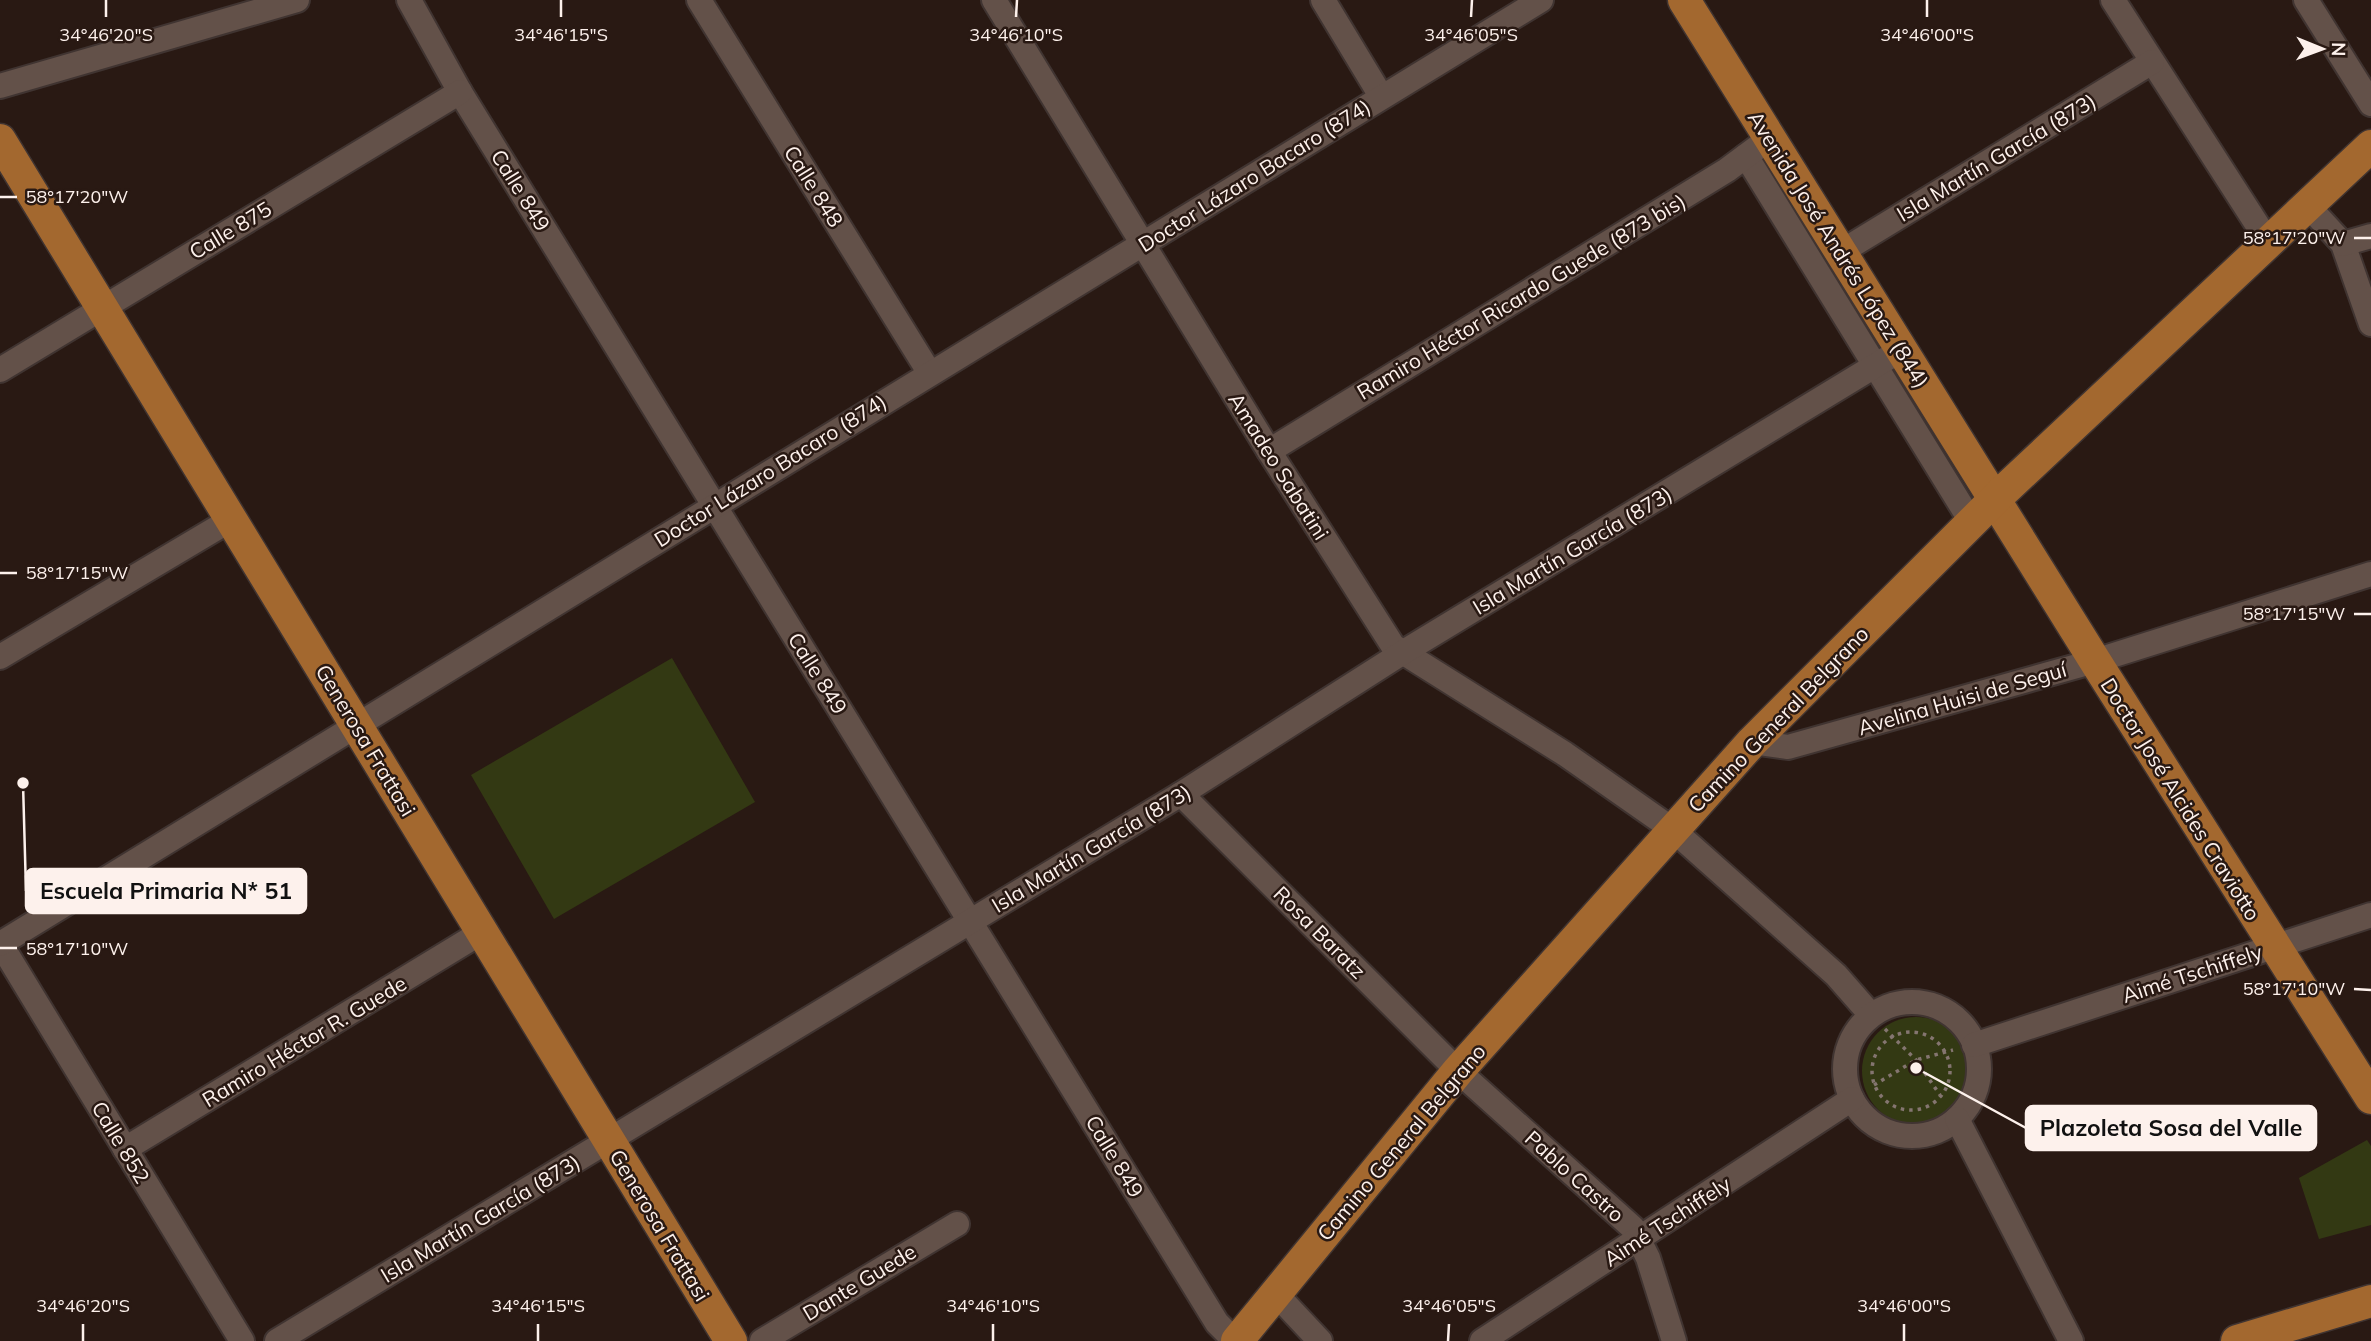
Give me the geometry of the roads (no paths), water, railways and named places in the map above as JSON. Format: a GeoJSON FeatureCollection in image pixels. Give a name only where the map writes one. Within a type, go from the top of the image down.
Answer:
{"type":"FeatureCollection","features":[{"type":"Feature","properties":{"kind":"main road","name":"Avenida José Andrés López (844)"},"geometry":{"type":"LineString","coordinates":[[1684,0],[1758,147],[1841,252],[1888,358],[1996,498]]}},
{"type":"Feature","properties":{"kind":"main road","name":"Generosa Frattasi"},"geometry":{"type":"LineString","coordinates":[[0,140],[731,1341]]}},
{"type":"Feature","properties":{"kind":"main road","name":"Camino General Belgrano"},"geometry":{"type":"LineString","coordinates":[[1236,1341],[1458,1071],[1752,742],[1996,498],[2371,146]]}},
{"type":"Feature","properties":{"kind":"main road","name":"Doctor José Alcides Craviotto"},"geometry":{"type":"LineString","coordinates":[[1996,498],[2273,946],[2371,1098]]}},
{"type":"Feature","properties":{"kind":"main road"},"geometry":{"type":"LineString","coordinates":[[2237,1341],[2371,1301]]}},
{"type":"Feature","properties":{"kind":"street"},"geometry":{"type":"LineString","coordinates":[[0,86],[250,7],[297,0]]}},
{"type":"Feature","properties":{"kind":"street","name":"Calle 849"},"geometry":{"type":"LineString","coordinates":[[409,0],[460,92],[1217,1323],[1236,1341]]}},
{"type":"Feature","properties":{"kind":"street","name":"Calle 848"},"geometry":{"type":"LineString","coordinates":[[699,0],[929,372]]}},
{"type":"Feature","properties":{"kind":"street","name":"Amadeo Sabatini"},"geometry":{"type":"LineString","coordinates":[[994,0],[1383,633],[1402,653],[1427,666],[1565,754],[1672,829],[1836,975],[1871,1015]]}},
{"type":"Feature","properties":{"kind":"street"},"geometry":{"type":"LineString","coordinates":[[1323,0],[1381,96]]}},
{"type":"Feature","properties":{"kind":"street","name":"Doctor Lázaro Bacaro (874)"},"geometry":{"type":"LineString","coordinates":[[0,944],[929,372],[1541,0]]}},
{"type":"Feature","properties":{"kind":"street"},"geometry":{"type":"LineString","coordinates":[[2113,0],[2269,243]]}},
{"type":"Feature","properties":{"kind":"street"},"geometry":{"type":"LineString","coordinates":[[2306,0],[2371,104]]}},
{"type":"Feature","properties":{"kind":"street","name":"Isla Martín García (873)"},"geometry":{"type":"LineString","coordinates":[[1841,252],[2152,62]]}},
{"type":"Feature","properties":{"kind":"street","name":"Calle 875"},"geometry":{"type":"LineString","coordinates":[[0,370],[460,92]]}},
{"type":"Feature","properties":{"kind":"street"},"geometry":{"type":"LineString","coordinates":[[1758,147],[1888,358],[1972,523]]}},
{"type":"Feature","properties":{"kind":"street","name":"Ramiro Héctor Ricardo Guede (873 bis)"},"geometry":{"type":"LineString","coordinates":[[1269,450],[1758,147]]}},
{"type":"Feature","properties":{"kind":"street"},"geometry":{"type":"LineString","coordinates":[[2309,207],[2343,244],[2371,324]]}},
{"type":"Feature","properties":{"kind":"street"},"geometry":{"type":"LineString","coordinates":[[2343,244],[2371,236]]}},
{"type":"Feature","properties":{"kind":"street","name":"Isla Martín García (873)"},"geometry":{"type":"LineString","coordinates":[[277,1341],[1181,794],[1402,653],[1888,358]]}},
{"type":"Feature","properties":{"kind":"street"},"geometry":{"type":"LineString","coordinates":[[0,657],[232,519]]}},
{"type":"Feature","properties":{"kind":"street","name":"Avelina Huisi de Seguí"},"geometry":{"type":"LineString","coordinates":[[1752,742],[1788,747],[2095,661],[2371,574]]}},
{"type":"Feature","properties":{"kind":"street","name":"Rosa Baratz"},"geometry":{"type":"LineString","coordinates":[[1181,794],[1458,1071]]}},
{"type":"Feature","properties":{"kind":"street","name":"Aimé Tschiffely"},"geometry":{"type":"LineString","coordinates":[[1975,1045],[2371,915]]}},
{"type":"Feature","properties":{"kind":"street","name":"Ramiro Héctor R. Guede"},"geometry":{"type":"LineString","coordinates":[[125,1149],[482,932]]}},
{"type":"Feature","properties":{"kind":"street","name":"Calle 852"},"geometry":{"type":"LineString","coordinates":[[0,944],[242,1341]]}},
{"type":"Feature","properties":{"kind":"street"},"geometry":{"type":"LineString","coordinates":[[1909,1001],[1930,1004],[1949,1012],[1964,1027],[1975,1045],[1979,1077],[1968,1107],[1957,1119],[1930,1133],[1899,1135],[1880,1129],[1864,1116],[1852,1099],[1845,1077],[1846,1054],[1855,1032],[1871,1015],[1889,1005],[1909,1001]]}},
{"type":"Feature","properties":{"kind":"street","name":"Pablo Castro"},"geometry":{"type":"LineString","coordinates":[[1458,1071],[1624,1219],[1641,1239],[1674,1341]]}},
{"type":"Feature","properties":{"kind":"street","name":"Aimé Tschiffely"},"geometry":{"type":"LineString","coordinates":[[1482,1341],[1852,1099]]}},
{"type":"Feature","properties":{"kind":"street"},"geometry":{"type":"LineString","coordinates":[[1957,1119],[2071,1341]]}},
{"type":"Feature","properties":{"kind":"street","name":"Dante Guede"},"geometry":{"type":"LineString","coordinates":[[762,1341],[957,1224]]}},
{"type":"Feature","properties":{"kind":"street"},"geometry":{"type":"LineString","coordinates":[[1276,1294],[1321,1341]]}},
{"type":"Feature","properties":{"kind":"place","name":"Escuela Primaria N* 51"},"geometry":{"type":"Point","coordinates":[23,783]}},
{"type":"Feature","properties":{"kind":"place","name":"Plazoleta Sosa del Valle"},"geometry":{"type":"Point","coordinates":[1916,1068]}}]}
